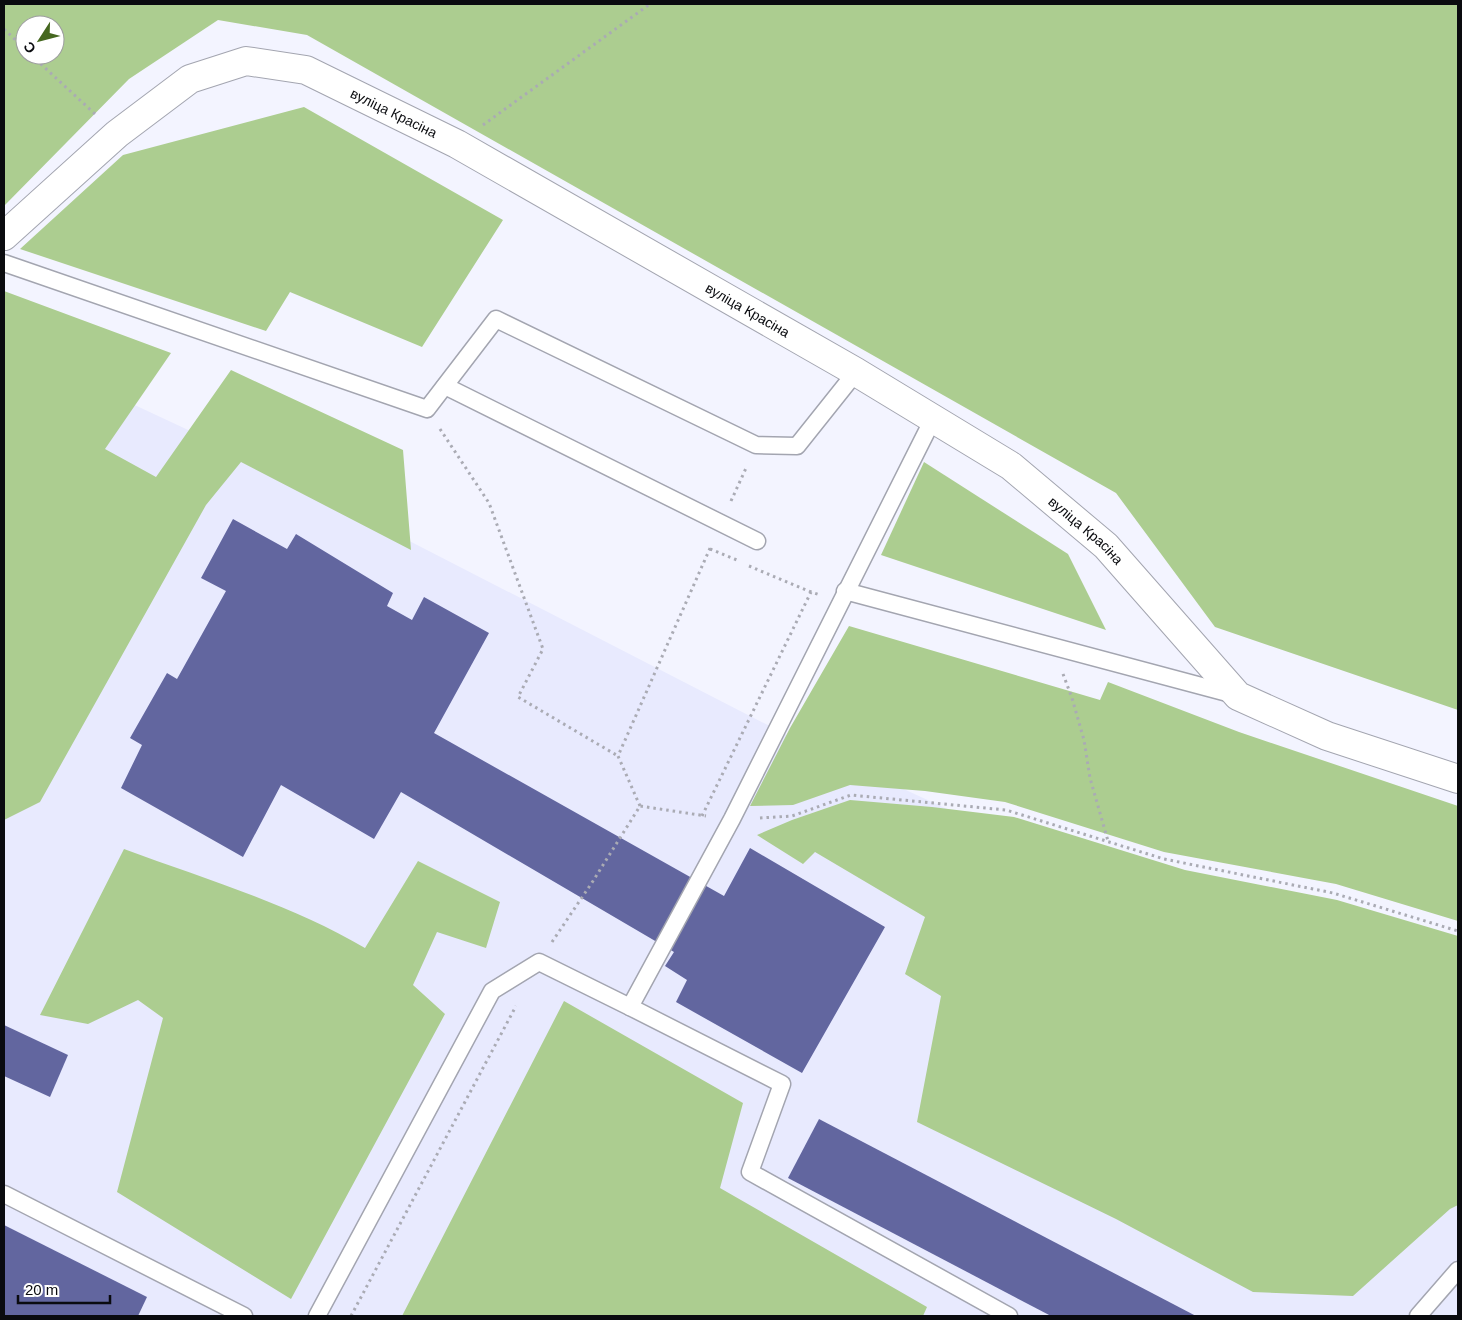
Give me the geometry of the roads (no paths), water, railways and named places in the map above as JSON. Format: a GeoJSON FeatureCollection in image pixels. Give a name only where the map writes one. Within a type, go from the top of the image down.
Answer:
{"type":"FeatureCollection","features":[{"type":"Feature","properties":{"kind":"street","name":"вуліца Красіна"},"geometry":{"type":"LineString","coordinates":[[4,236],[117,134],[190,78],[246,61],[306,70],[457,144],[856,372],[1011,466],[1106,546],[1238,696],[1327,736],[1458,780]]}},
{"type":"Feature","properties":{"kind":"lane"},"geometry":{"type":"LineString","coordinates":[[4,263],[427,409],[496,319],[756,445],[797,446],[856,372]]}},
{"type":"Feature","properties":{"kind":"lane"},"geometry":{"type":"LineString","coordinates":[[445,386],[757,541]]}},
{"type":"Feature","properties":{"kind":"lane"},"geometry":{"type":"LineString","coordinates":[[630,1007],[732,819],[932,419]]}},
{"type":"Feature","properties":{"kind":"lane"},"geometry":{"type":"LineString","coordinates":[[845,591],[1238,696]]}},
{"type":"Feature","properties":{"kind":"lane"},"geometry":{"type":"LineString","coordinates":[[317,1316],[492,991],[539,962],[782,1084],[750,1172],[1009,1316]]}},
{"type":"Feature","properties":{"kind":"lane"},"geometry":{"type":"LineString","coordinates":[[4,1194],[244,1316]]}},
{"type":"Feature","properties":{"kind":"lane"},"geometry":{"type":"LineString","coordinates":[[1418,1316],[1458,1270]]}}]}
